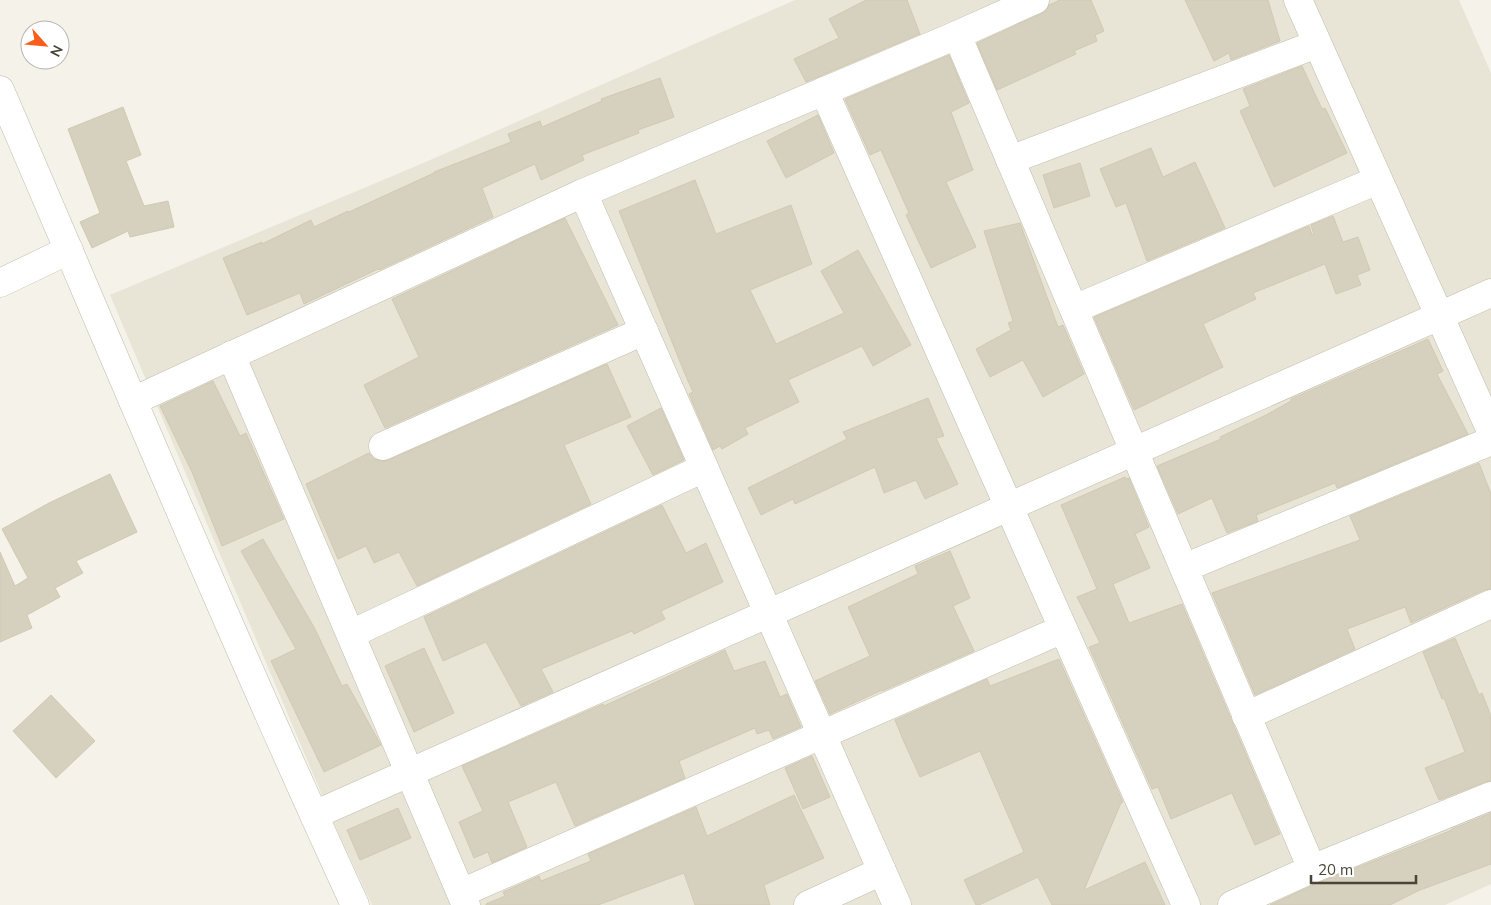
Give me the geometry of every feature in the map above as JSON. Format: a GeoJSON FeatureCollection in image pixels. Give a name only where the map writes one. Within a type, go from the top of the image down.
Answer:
{"type":"FeatureCollection","features":[{"type":"Feature","properties":{"kind":"street"},"geometry":{"type":"LineString","coordinates":[[133,401],[583,193],[957,35],[1035,0]]}},
{"type":"Feature","properties":{"kind":"street"},"geometry":{"type":"LineString","coordinates":[[1298,0],[1491,431]]}},
{"type":"Feature","properties":{"kind":"street"},"geometry":{"type":"LineString","coordinates":[[957,35],[1312,869]]}},
{"type":"Feature","properties":{"kind":"street"},"geometry":{"type":"LineString","coordinates":[[1010,160],[1317,44]]}},
{"type":"Feature","properties":{"kind":"street"},"geometry":{"type":"LineString","coordinates":[[0,90],[133,401],[355,905]]}},
{"type":"Feature","properties":{"kind":"street"},"geometry":{"type":"LineString","coordinates":[[824,91],[1186,905]]}},
{"type":"Feature","properties":{"kind":"street"},"geometry":{"type":"LineString","coordinates":[[1074,310],[1378,180]]}},
{"type":"Feature","properties":{"kind":"street"},"geometry":{"type":"LineString","coordinates":[[583,193],[897,905]]}},
{"type":"Feature","properties":{"kind":"street"},"geometry":{"type":"LineString","coordinates":[[0,283],[69,250]]}},
{"type":"Feature","properties":{"kind":"street"},"geometry":{"type":"LineString","coordinates":[[314,815],[1491,293]]}},
{"type":"Feature","properties":{"kind":"street"},"geometry":{"type":"LineString","coordinates":[[383,446],[644,331]]}},
{"type":"Feature","properties":{"kind":"street"},"geometry":{"type":"LineString","coordinates":[[231,355],[464,899],[822,735],[1063,629]]}},
{"type":"Feature","properties":{"kind":"street"},"geometry":{"type":"LineString","coordinates":[[1184,568],[1491,441]]}},
{"type":"Feature","properties":{"kind":"street"},"geometry":{"type":"LineString","coordinates":[[351,634],[704,468]]}},
{"type":"Feature","properties":{"kind":"street"},"geometry":{"type":"LineString","coordinates":[[1246,716],[1491,604]]}},
{"type":"Feature","properties":{"kind":"street"},"geometry":{"type":"LineString","coordinates":[[1232,905],[1312,869],[1491,796]]}},
{"type":"Feature","properties":{"kind":"street"},"geometry":{"type":"LineString","coordinates":[[808,905],[882,871]]}},
{"type":"Feature","properties":{"kind":"shaded area"},"geometry":{"type":"Polygon","coordinates":[[[795,0],[1459,0],[1491,73],[1491,884],[1445,905],[372,905],[339,835],[110,295],[421,164],[795,0]]]}},
{"type":"Feature","properties":{"kind":"building"},"geometry":{"type":"Polygon","coordinates":[[[866,0],[907,0],[920,34],[806,82],[794,59],[839,38],[829,19],[866,0]]]}},
{"type":"Feature","properties":{"kind":"building"},"geometry":{"type":"Polygon","coordinates":[[[1060,0],[1091,0],[1104,31],[1095,35],[1097,41],[1074,51],[1076,54],[997,90],[977,43],[1041,14],[1047,10],[1049,5],[1060,0]]]}},
{"type":"Feature","properties":{"kind":"building"},"geometry":{"type":"Polygon","coordinates":[[[1185,0],[1268,0],[1280,41],[1231,60],[1229,53],[1214,61],[1185,0]]]}},
{"type":"Feature","properties":{"kind":"building"},"geometry":{"type":"Polygon","coordinates":[[[949,55],[969,103],[951,112],[973,170],[946,182],[976,247],[931,268],[906,215],[909,213],[881,150],[870,155],[845,99],[949,55]]]}},
{"type":"Feature","properties":{"kind":"building"},"geometry":{"type":"Polygon","coordinates":[[[1302,66],[1322,109],[1325,108],[1347,153],[1274,187],[1240,111],[1250,106],[1243,89],[1302,66]]]}},
{"type":"Feature","properties":{"kind":"building"},"geometry":{"type":"Polygon","coordinates":[[[660,78],[674,117],[638,130],[639,133],[582,155],[584,160],[541,180],[535,164],[482,188],[493,217],[304,304],[300,293],[247,315],[223,258],[262,242],[262,244],[311,220],[314,227],[434,172],[511,142],[508,134],[540,121],[542,127],[602,101],[601,99],[660,78]]]}},
{"type":"Feature","properties":{"kind":"building"},"geometry":{"type":"Polygon","coordinates":[[[123,107],[141,155],[126,161],[144,206],[168,201],[174,227],[130,237],[128,231],[92,248],[80,222],[100,213],[68,129],[123,107]]]}},
{"type":"Feature","properties":{"kind":"building"},"geometry":{"type":"Polygon","coordinates":[[[818,115],[834,153],[786,178],[767,141],[818,115]]]}},
{"type":"Feature","properties":{"kind":"building"},"geometry":{"type":"Polygon","coordinates":[[[1151,148],[1163,177],[1195,162],[1225,228],[1147,261],[1126,203],[1116,207],[1100,169],[1151,148]]]}},
{"type":"Feature","properties":{"kind":"building"},"geometry":{"type":"Polygon","coordinates":[[[1080,163],[1090,196],[1054,208],[1043,175],[1080,163]]]}},
{"type":"Feature","properties":{"kind":"building"},"geometry":{"type":"Polygon","coordinates":[[[695,180],[716,234],[791,205],[812,264],[750,290],[776,344],[844,313],[821,271],[858,250],[911,345],[873,366],[862,346],[788,380],[799,402],[745,428],[748,434],[722,449],[720,446],[713,450],[689,394],[693,392],[619,211],[695,180]]]}},
{"type":"Feature","properties":{"kind":"building"},"geometry":{"type":"Polygon","coordinates":[[[1333,216],[1343,242],[1358,237],[1370,270],[1357,275],[1361,285],[1336,294],[1325,264],[1253,293],[1256,299],[1203,324],[1223,367],[1134,410],[1094,317],[1309,226],[1312,235],[1314,235],[1311,225],[1333,216]]]}},
{"type":"Feature","properties":{"kind":"building"},"geometry":{"type":"Polygon","coordinates":[[[565,218],[618,325],[385,428],[364,385],[419,357],[392,299],[565,218]]]}},
{"type":"Feature","properties":{"kind":"building"},"geometry":{"type":"Polygon","coordinates":[[[1020,223],[1058,327],[1063,325],[1084,374],[1043,397],[1023,360],[990,377],[976,349],[1011,330],[1008,323],[1013,321],[984,231],[1020,223]]]}},
{"type":"Feature","properties":{"kind":"building"},"geometry":{"type":"Polygon","coordinates":[[[1428,339],[1443,371],[1437,374],[1468,434],[1337,488],[1335,483],[1256,515],[1258,521],[1227,533],[1212,498],[1178,514],[1157,466],[1221,439],[1220,437],[1266,415],[1291,401],[1291,399],[1428,339]]]}},
{"type":"Feature","properties":{"kind":"building"},"geometry":{"type":"Polygon","coordinates":[[[607,364],[631,417],[564,445],[591,504],[417,586],[399,552],[374,563],[366,546],[338,559],[306,484],[369,453],[374,459],[381,461],[389,460],[607,364]]]}},
{"type":"Feature","properties":{"kind":"building"},"geometry":{"type":"Polygon","coordinates":[[[213,381],[240,436],[246,433],[284,519],[222,546],[192,472],[160,406],[213,381]]]}},
{"type":"Feature","properties":{"kind":"building"},"geometry":{"type":"Polygon","coordinates":[[[928,398],[944,436],[936,438],[958,484],[925,499],[916,480],[884,493],[875,467],[795,504],[793,499],[761,515],[748,488],[847,439],[843,432],[928,398]]]}},
{"type":"Feature","properties":{"kind":"building"},"geometry":{"type":"Polygon","coordinates":[[[661,408],[684,460],[653,475],[627,426],[661,408]]]}},
{"type":"Feature","properties":{"kind":"building"},"geometry":{"type":"Polygon","coordinates":[[[1479,463],[1491,494],[1491,589],[1484,590],[1411,623],[1405,607],[1347,629],[1355,649],[1255,695],[1212,593],[1360,540],[1350,516],[1479,463]]]}},
{"type":"Feature","properties":{"kind":"building"},"geometry":{"type":"Polygon","coordinates":[[[110,474],[137,532],[76,561],[83,573],[55,588],[60,597],[27,615],[32,628],[0,642],[0,552],[15,586],[28,578],[2,529],[49,503],[110,474]]]}},
{"type":"Feature","properties":{"kind":"building"},"geometry":{"type":"Polygon","coordinates":[[[1125,477],[1126,479],[1129,478],[1149,527],[1135,534],[1150,568],[1113,584],[1129,623],[1182,604],[1280,834],[1255,845],[1232,793],[1171,819],[1158,787],[1152,789],[1089,647],[1100,643],[1077,597],[1097,589],[1061,505],[1125,477]]]}},
{"type":"Feature","properties":{"kind":"building"},"geometry":{"type":"Polygon","coordinates":[[[662,505],[686,553],[706,543],[723,582],[661,611],[665,619],[634,634],[632,631],[541,669],[553,692],[521,706],[486,642],[443,661],[424,617],[662,505]]]}},
{"type":"Feature","properties":{"kind":"building"},"geometry":{"type":"Polygon","coordinates":[[[263,539],[315,629],[342,686],[347,684],[381,745],[324,772],[271,661],[296,649],[241,551],[263,539]]]}},
{"type":"Feature","properties":{"kind":"building"},"geometry":{"type":"Polygon","coordinates":[[[950,551],[970,598],[953,606],[974,651],[830,714],[815,681],[870,656],[848,607],[918,574],[915,566],[950,551]]]}},
{"type":"Feature","properties":{"kind":"building"},"geometry":{"type":"Polygon","coordinates":[[[1455,638],[1479,695],[1482,693],[1491,716],[1491,781],[1439,800],[1425,768],[1465,752],[1444,698],[1442,699],[1423,652],[1455,638]]]}},
{"type":"Feature","properties":{"kind":"building"},"geometry":{"type":"Polygon","coordinates":[[[424,648],[454,713],[414,732],[385,666],[424,648]]]}},
{"type":"Feature","properties":{"kind":"building"},"geometry":{"type":"Polygon","coordinates":[[[725,650],[734,671],[765,661],[780,697],[787,694],[801,727],[773,739],[769,730],[757,734],[755,728],[679,761],[685,778],[575,826],[556,782],[508,802],[527,847],[492,863],[488,852],[474,858],[459,822],[483,811],[462,766],[603,704],[604,706],[725,650]]]}},
{"type":"Feature","properties":{"kind":"building"},"geometry":{"type":"Polygon","coordinates":[[[1059,659],[1123,802],[1084,890],[1145,862],[1165,905],[1052,905],[1038,877],[976,905],[964,880],[1024,852],[980,751],[920,777],[904,742],[895,720],[987,679],[990,686],[1059,659]]]}},
{"type":"Feature","properties":{"kind":"building"},"geometry":{"type":"Polygon","coordinates":[[[51,695],[95,741],[56,778],[13,731],[51,695]]]}},
{"type":"Feature","properties":{"kind":"building"},"geometry":{"type":"Polygon","coordinates":[[[812,756],[830,797],[803,809],[785,768],[812,756]]]}},
{"type":"Feature","properties":{"kind":"building"},"geometry":{"type":"Polygon","coordinates":[[[794,795],[824,858],[764,885],[770,905],[695,905],[684,873],[598,905],[486,905],[505,896],[503,892],[539,876],[541,881],[591,861],[588,854],[696,807],[707,836],[794,795]]]}},
{"type":"Feature","properties":{"kind":"building"},"geometry":{"type":"Polygon","coordinates":[[[398,808],[411,838],[360,860],[347,830],[398,808]]]}},
{"type":"Feature","properties":{"kind":"building"},"geometry":{"type":"Polygon","coordinates":[[[1491,813],[1491,864],[1420,890],[1390,905],[1270,905],[1318,883],[1491,813]]]}}]}
